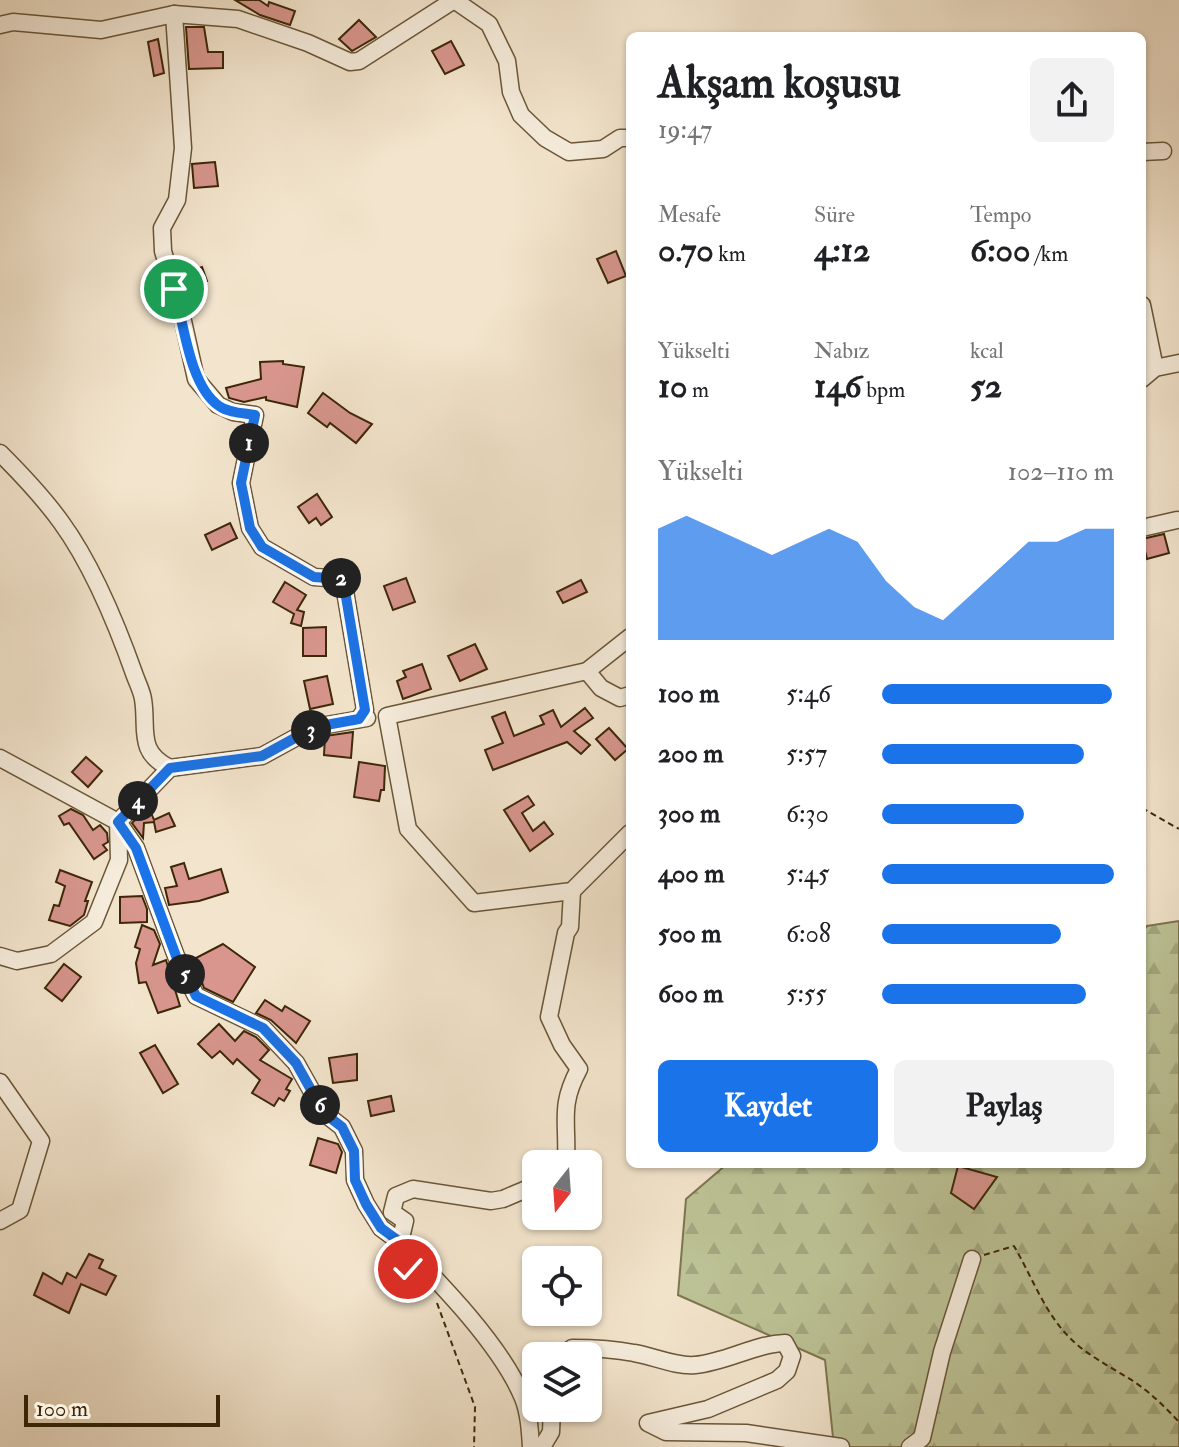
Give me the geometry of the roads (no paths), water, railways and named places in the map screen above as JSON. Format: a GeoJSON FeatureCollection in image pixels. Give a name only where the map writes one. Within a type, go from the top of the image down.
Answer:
{"type":"FeatureCollection","features":[{"type":"Feature","properties":{"kind":"street"},"geometry":{"type":"LineString","coordinates":[[0,25],[13,22],[101,30],[174,14],[238,19],[308,43],[350,62],[359,61],[454,0],[489,24],[507,61],[511,92],[521,115],[545,138],[569,152],[603,149],[620,138],[626,138]]}},
{"type":"Feature","properties":{"kind":"street"},"geometry":{"type":"LineString","coordinates":[[174,14],[183,148],[177,200],[162,228],[163,251],[196,379],[218,405],[233,412],[255,415],[241,483],[250,528],[262,547],[314,577],[343,579],[365,710],[359,719]]}},
{"type":"Feature","properties":{"kind":"street"},"geometry":{"type":"LineString","coordinates":[[1146,152],[1163,151]]}},
{"type":"Feature","properties":{"kind":"street"},"geometry":{"type":"LineString","coordinates":[[1146,344],[1149,374],[1179,363]]}},
{"type":"Feature","properties":{"kind":"street"},"geometry":{"type":"LineString","coordinates":[[0,453],[62,524],[100,590],[122,639],[143,699],[144,741],[158,762],[170,768],[262,756],[315,727],[387,716],[587,671],[626,640]]}},
{"type":"Feature","properties":{"kind":"street"},"geometry":{"type":"LineString","coordinates":[[1146,527],[1177,520]]}},
{"type":"Feature","properties":{"kind":"street"},"geometry":{"type":"LineString","coordinates":[[587,671],[601,688],[620,698],[626,696]]}},
{"type":"Feature","properties":{"kind":"street"},"geometry":{"type":"LineString","coordinates":[[387,716],[408,829],[474,903],[572,891],[626,837]]}},
{"type":"Feature","properties":{"kind":"street"},"geometry":{"type":"LineString","coordinates":[[0,758],[118,822],[136,848],[176,956],[196,996],[263,1028],[296,1063],[324,1113],[342,1127],[354,1151],[355,1180],[381,1228],[400,1242],[466,1313],[510,1372],[524,1400],[531,1447]]}},
{"type":"Feature","properties":{"kind":"street"},"geometry":{"type":"LineString","coordinates":[[0,956],[17,961],[51,954],[94,922],[119,860],[118,822],[170,768]]}},
{"type":"Feature","properties":{"kind":"street"},"geometry":{"type":"LineString","coordinates":[[566,1150],[564,1103],[579,1069],[562,1045],[549,1017],[566,933],[570,927],[572,891]]}},
{"type":"Feature","properties":{"kind":"street"},"geometry":{"type":"LineString","coordinates":[[0,1082],[41,1141],[20,1210],[0,1221]]}},
{"type":"Feature","properties":{"kind":"street"},"geometry":{"type":"LineString","coordinates":[[400,1242],[405,1221],[392,1212],[396,1196],[413,1189],[491,1201],[522,1191]]}},
{"type":"Feature","properties":{"kind":"street"},"geometry":{"type":"LineString","coordinates":[[910,1447],[922,1438],[942,1352],[972,1259]]}},
{"type":"Feature","properties":{"kind":"street"},"geometry":{"type":"LineString","coordinates":[[602,1349],[692,1365],[733,1357],[769,1344],[785,1343],[792,1356],[787,1371],[777,1380],[708,1409],[648,1423],[666,1432],[746,1433],[841,1447]]}},
{"type":"Feature","properties":{"kind":"street"},"geometry":{"type":"LineString","coordinates":[[542,1447],[551,1432],[551,1422]]}}]}
